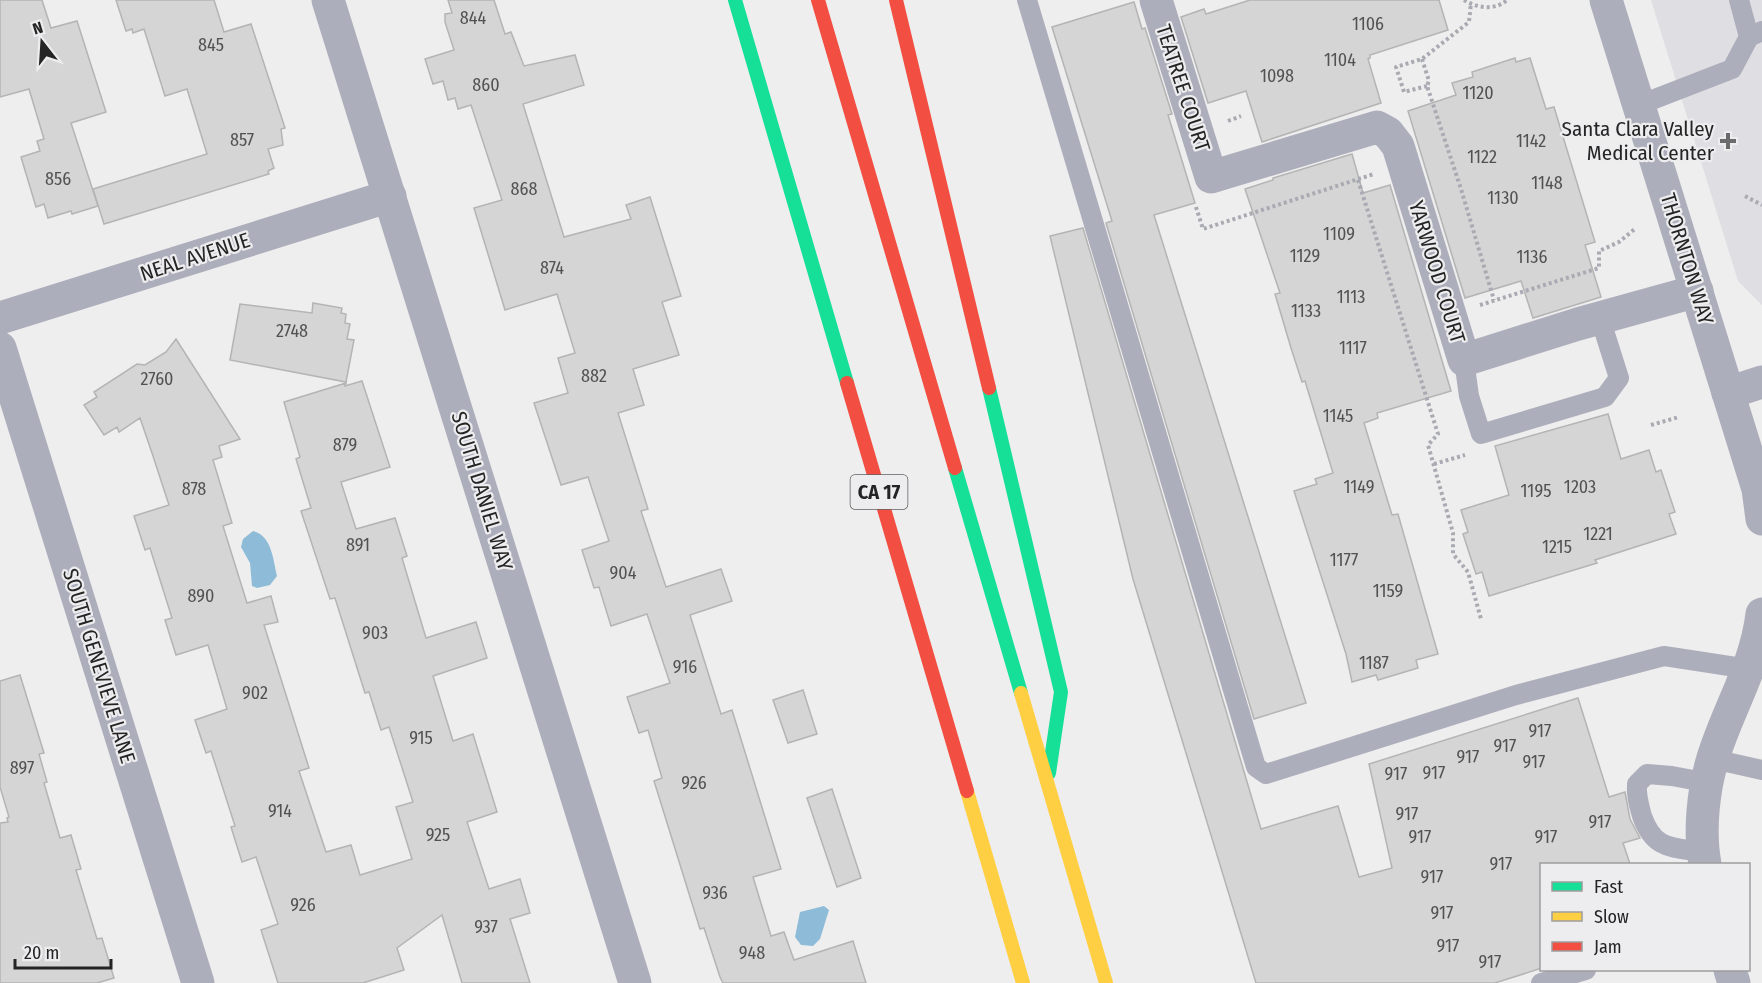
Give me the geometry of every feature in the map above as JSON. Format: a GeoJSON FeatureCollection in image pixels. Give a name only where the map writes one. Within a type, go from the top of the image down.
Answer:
{"type":"FeatureCollection","features":[{"type":"Feature","properties":{"kind":"highway","name":"CA 17"},"geometry":{"type":"LineString","coordinates":[[735,0],[1023,983]]}},
{"type":"Feature","properties":{"kind":"highway"},"geometry":{"type":"LineString","coordinates":[[818,0],[1106,983]]}},
{"type":"Feature","properties":{"kind":"highway"},"geometry":{"type":"LineString","coordinates":[[896,0],[1060,692],[1047,785]]}},
{"type":"Feature","properties":{"kind":"street","name":"SOUTH DANIEL WAY"},"geometry":{"type":"LineString","coordinates":[[328,0],[635,983]]}},
{"type":"Feature","properties":{"kind":"street","name":"TEATREE COURT"},"geometry":{"type":"LineString","coordinates":[[1156,0],[1211,177]]}},
{"type":"Feature","properties":{"kind":"street","name":"THORNTON WAY"},"geometry":{"type":"LineString","coordinates":[[1606,0],[1758,489],[1762,519]]}},
{"type":"Feature","properties":{"kind":"street","name":"YARWOOD COURT"},"geometry":{"type":"LineString","coordinates":[[1211,177],[1377,127],[1388,133],[1398,146],[1464,360],[1697,291]]}},
{"type":"Feature","properties":{"kind":"street","name":"NEAL AVENUE"},"geometry":{"type":"LineString","coordinates":[[0,318],[390,196]]}},
{"type":"Feature","properties":{"kind":"street","name":"SOUTH GENEVIEVE LANE"},"geometry":{"type":"LineString","coordinates":[[0,348],[198,983]]}},
{"type":"Feature","properties":{"kind":"street"},"geometry":{"type":"LineString","coordinates":[[1728,393],[1762,382]]}},
{"type":"Feature","properties":{"kind":"street"},"geometry":{"type":"LineString","coordinates":[[1704,858],[1702,821],[1711,771],[1759,644],[1762,614]]}},
{"type":"Feature","properties":{"kind":"lane"},"geometry":{"type":"LineString","coordinates":[[1027,0],[1256,767],[1266,774],[1516,695],[1665,656],[1749,669]]}},
{"type":"Feature","properties":{"kind":"lane"},"geometry":{"type":"LineString","coordinates":[[1639,105],[1732,69],[1756,34],[1739,0]]}},
{"type":"Feature","properties":{"kind":"lane"},"geometry":{"type":"LineString","coordinates":[[1464,360],[1469,396],[1481,434],[1594,401],[1605,397],[1619,378],[1600,318]]}},
{"type":"Feature","properties":{"kind":"lane"},"geometry":{"type":"LineString","coordinates":[[1704,858],[1655,841],[1648,833],[1636,796],[1637,784],[1647,774],[1672,776],[1711,771],[1762,770]]}},
{"type":"Feature","properties":{"kind":"lane"},"geometry":{"type":"LineString","coordinates":[[1541,983],[1580,971]]}},
{"type":"Feature","properties":{"kind":"path"},"geometry":{"type":"LineString","coordinates":[[1464,0],[1492,7],[1507,0]]}},
{"type":"Feature","properties":{"kind":"path"},"geometry":{"type":"LineString","coordinates":[[1427,86],[1404,92],[1396,67],[1422,59],[1469,22],[1471,3]]}},
{"type":"Feature","properties":{"kind":"path"},"geometry":{"type":"LineString","coordinates":[[1422,59],[1429,81],[1427,86],[1494,300]]}},
{"type":"Feature","properties":{"kind":"path"},"geometry":{"type":"LineString","coordinates":[[1196,206],[1203,229],[1383,171]]}},
{"type":"Feature","properties":{"kind":"path"},"geometry":{"type":"LineString","coordinates":[[1358,180],[1438,434],[1428,445],[1453,533],[1453,554],[1468,572],[1481,619]]}},
{"type":"Feature","properties":{"kind":"path"},"geometry":{"type":"LineString","coordinates":[[1745,196],[1762,205]]}},
{"type":"Feature","properties":{"kind":"path"},"geometry":{"type":"LineString","coordinates":[[1470,308],[1599,268],[1599,251],[1619,242],[1636,228]]}},
{"type":"Feature","properties":{"kind":"path"},"geometry":{"type":"LineString","coordinates":[[1651,425],[1679,417]]}},
{"type":"Feature","properties":{"kind":"path"},"geometry":{"type":"LineString","coordinates":[[1434,464],[1472,453]]}},
{"type":"Feature","properties":{"kind":"shaded area","name":"Santa Clara Valley Medical Center"},"geometry":{"type":"Polygon","coordinates":[[[1651,0],[1762,0],[1762,305],[1738,281],[1651,0]]]}},
{"type":"Feature","properties":{"kind":"water"},"geometry":{"type":"Polygon","coordinates":[[[253,531],[268,543],[277,576],[270,585],[257,588],[252,586],[250,563],[241,547],[243,539],[253,531]]]}},
{"type":"Feature","properties":{"kind":"water"},"geometry":{"type":"Polygon","coordinates":[[[824,906],[829,910],[820,939],[813,946],[801,945],[795,937],[800,912],[824,906]]]}},
{"type":"Feature","properties":{"kind":"building"},"geometry":{"type":"Polygon","coordinates":[[[0,0],[42,0],[51,28],[77,21],[106,112],[71,123],[98,206],[48,218],[44,204],[36,207],[21,157],[40,151],[37,141],[44,139],[29,89],[0,97],[0,0]]]}},
{"type":"Feature","properties":{"kind":"building"},"geometry":{"type":"Polygon","coordinates":[[[116,0],[214,0],[224,32],[251,24],[285,128],[281,129],[283,145],[268,149],[274,168],[268,171],[269,174],[104,224],[93,189],[207,154],[187,89],[165,96],[144,29],[133,33],[132,29],[126,31],[116,0]]]}},
{"type":"Feature","properties":{"kind":"building"},"geometry":{"type":"Polygon","coordinates":[[[448,0],[494,0],[505,34],[511,32],[524,66],[575,55],[584,85],[523,104],[564,237],[631,219],[626,205],[650,197],[681,296],[662,302],[679,355],[633,369],[644,405],[618,413],[648,509],[641,511],[666,587],[721,569],[732,601],[690,615],[721,714],[732,710],[781,869],[753,877],[771,936],[784,932],[794,960],[853,941],[866,983],[723,983],[720,977],[704,928],[700,929],[654,781],[662,778],[648,730],[639,733],[627,697],[670,683],[647,614],[611,626],[599,587],[594,588],[582,550],[609,541],[588,477],[561,485],[534,403],[568,393],[558,358],[575,353],[557,294],[505,310],[474,208],[502,200],[471,105],[458,109],[455,98],[448,100],[443,81],[433,84],[425,59],[454,50],[445,22],[445,14],[452,13],[448,0]]]}},
{"type":"Feature","properties":{"kind":"building"},"geometry":{"type":"Polygon","coordinates":[[[1250,0],[1439,0],[1448,30],[1370,55],[1368,59],[1381,103],[1262,142],[1246,91],[1208,103],[1181,17],[1204,9],[1206,14],[1250,0]]]}},
{"type":"Feature","properties":{"kind":"building"},"geometry":{"type":"Polygon","coordinates":[[[1134,2],[1142,29],[1145,28],[1172,114],[1168,115],[1195,203],[1154,215],[1306,703],[1254,719],[1106,223],[1112,221],[1052,27],[1134,2]]]}},
{"type":"Feature","properties":{"kind":"building"},"geometry":{"type":"Polygon","coordinates":[[[1515,58],[1516,62],[1530,58],[1546,109],[1554,107],[1595,242],[1585,245],[1601,297],[1533,318],[1521,281],[1465,298],[1408,111],[1456,95],[1452,83],[1473,77],[1472,72],[1515,58]]]}},
{"type":"Feature","properties":{"kind":"building"},"geometry":{"type":"Polygon","coordinates":[[[1352,154],[1363,193],[1390,185],[1451,391],[1377,413],[1378,418],[1364,423],[1392,515],[1398,514],[1438,654],[1416,660],[1418,668],[1378,680],[1376,675],[1352,682],[1346,654],[1294,491],[1317,484],[1315,479],[1333,473],[1305,381],[1302,382],[1291,348],[1275,294],[1280,293],[1245,189],[1352,154]]]}},
{"type":"Feature","properties":{"kind":"building"},"geometry":{"type":"Polygon","coordinates":[[[1083,228],[1261,829],[1338,806],[1359,877],[1392,868],[1369,764],[1578,698],[1609,797],[1625,792],[1630,819],[1640,838],[1623,843],[1630,863],[1540,863],[1540,969],[1495,983],[1256,983],[1133,579],[1050,236],[1083,228]]]}},
{"type":"Feature","properties":{"kind":"building"},"geometry":{"type":"Polygon","coordinates":[[[313,303],[342,308],[341,313],[346,314],[345,323],[350,324],[347,339],[354,340],[346,382],[230,360],[240,304],[312,313],[313,303]]]}},
{"type":"Feature","properties":{"kind":"building"},"geometry":{"type":"Polygon","coordinates":[[[176,339],[240,439],[219,446],[222,457],[213,460],[232,523],[223,526],[247,603],[271,596],[278,622],[264,625],[309,768],[299,771],[326,852],[351,845],[360,875],[412,859],[396,807],[413,802],[389,727],[381,730],[369,692],[365,693],[335,598],[330,599],[301,511],[311,508],[296,459],[300,457],[284,402],[346,383],[345,386],[362,381],[390,467],[341,482],[356,529],[395,518],[407,556],[402,558],[426,638],[476,622],[487,658],[433,676],[453,741],[473,734],[497,812],[467,822],[489,889],[520,879],[530,913],[510,919],[530,983],[462,983],[442,915],[397,948],[404,970],[363,983],[278,983],[261,930],[278,924],[256,857],[242,862],[231,827],[235,826],[211,751],[206,753],[195,720],[227,709],[208,645],[176,655],[165,620],[172,618],[150,548],[145,550],[134,516],[169,505],[152,453],[140,418],[119,432],[117,427],[104,435],[84,405],[97,397],[94,392],[137,364],[145,365],[166,352],[176,339]]]}},
{"type":"Feature","properties":{"kind":"building"},"geometry":{"type":"Polygon","coordinates":[[[1608,414],[1621,459],[1649,450],[1656,472],[1661,470],[1675,512],[1669,514],[1676,534],[1595,560],[1597,563],[1489,596],[1482,572],[1476,574],[1463,534],[1468,532],[1461,510],[1509,495],[1495,446],[1608,414]]]}},
{"type":"Feature","properties":{"kind":"building"},"geometry":{"type":"Polygon","coordinates":[[[20,675],[44,753],[39,754],[47,782],[44,783],[60,838],[71,835],[81,869],[76,870],[97,939],[102,938],[114,978],[97,983],[0,983],[0,823],[8,822],[9,817],[0,787],[0,681],[20,675]]]}},
{"type":"Feature","properties":{"kind":"building"},"geometry":{"type":"Polygon","coordinates":[[[803,690],[817,734],[788,743],[773,700],[803,690]]]}},
{"type":"Feature","properties":{"kind":"building"},"geometry":{"type":"Polygon","coordinates":[[[832,789],[861,878],[837,887],[807,798],[832,789]]]}},
{"type":"Feature","properties":{"kind":"traffic: fast"},"geometry":{"type":"LineString","coordinates":[[735,0],[847,383]]}},
{"type":"Feature","properties":{"kind":"traffic: fast"},"geometry":{"type":"LineString","coordinates":[[989,388],[1061,692],[1049,773]]}},
{"type":"Feature","properties":{"kind":"traffic: fast"},"geometry":{"type":"LineString","coordinates":[[955,468],[1021,693]]}},
{"type":"Feature","properties":{"kind":"traffic: slow"},"geometry":{"type":"LineString","coordinates":[[1021,693],[1106,983]]}},
{"type":"Feature","properties":{"kind":"traffic: slow"},"geometry":{"type":"LineString","coordinates":[[967,791],[1023,983]]}},
{"type":"Feature","properties":{"kind":"traffic: jam"},"geometry":{"type":"LineString","coordinates":[[818,0],[955,468]]}},
{"type":"Feature","properties":{"kind":"traffic: jam"},"geometry":{"type":"LineString","coordinates":[[896,0],[989,388]]}},
{"type":"Feature","properties":{"kind":"traffic: jam"},"geometry":{"type":"LineString","coordinates":[[847,383],[967,791]]}},
{"type":"Feature","properties":{"kind":"place","name":"Santa Clara Valley Medical Center"},"geometry":{"type":"Point","coordinates":[1728,141]}}]}
